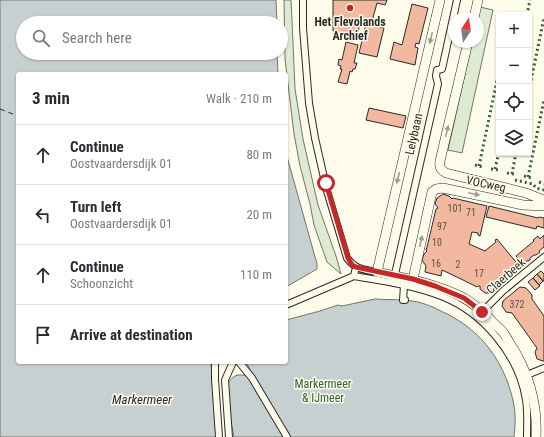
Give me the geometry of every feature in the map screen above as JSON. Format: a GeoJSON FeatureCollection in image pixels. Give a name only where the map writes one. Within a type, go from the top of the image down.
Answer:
{"type":"FeatureCollection","features":[{"type":"Feature","properties":{"kind":"street"},"geometry":{"type":"LineString","coordinates":[[303,0],[303,28],[309,103],[315,138],[327,191],[348,258],[352,265],[356,267],[377,272],[394,279],[404,286],[440,296],[459,304],[479,319],[497,337],[509,355],[520,379],[526,400],[527,437]]}},
{"type":"Feature","properties":{"kind":"street","name":"Lelybaan"},"geometry":{"type":"LineString","coordinates":[[377,272],[440,0]]}},
{"type":"Feature","properties":{"kind":"street","name":"Lelybaan"},"geometry":{"type":"LineString","coordinates":[[394,279],[438,84],[436,76],[437,70],[442,68],[457,0]]}},
{"type":"Feature","properties":{"kind":"street"},"geometry":{"type":"LineString","coordinates":[[475,12],[478,0]]}},
{"type":"Feature","properties":{"kind":"street","name":"VOCweg"},"geometry":{"type":"LineString","coordinates":[[467,48],[440,161],[440,169],[446,173],[526,192],[544,200]]}},
{"type":"Feature","properties":{"kind":"street","name":"VOCweg"},"geometry":{"type":"LineString","coordinates":[[413,279],[432,192],[436,189],[443,188],[523,204],[544,206]]}},
{"type":"Feature","properties":{"kind":"street"},"geometry":{"type":"LineString","coordinates":[[530,205],[532,195]]}},
{"type":"Feature","properties":{"kind":"street","name":"Claerbeek"},"geometry":{"type":"LineString","coordinates":[[482,312],[504,290],[544,257]]}},
{"type":"Feature","properties":{"kind":"street"},"geometry":{"type":"LineString","coordinates":[[354,276],[356,267]]}},
{"type":"Feature","properties":{"kind":"street"},"geometry":{"type":"LineString","coordinates":[[288,304],[354,276],[413,279],[464,298],[502,330],[516,352],[527,375],[534,398],[536,437]]}},
{"type":"Feature","properties":{"kind":"street"},"geometry":{"type":"LineString","coordinates":[[403,300],[404,286]]}},
{"type":"Feature","properties":{"kind":"street"},"geometry":{"type":"LineString","coordinates":[[215,364],[219,437]]}},
{"type":"Feature","properties":{"kind":"street"},"geometry":{"type":"LineString","coordinates":[[229,437],[225,380],[232,364]]}},
{"type":"Feature","properties":{"kind":"street"},"geometry":{"type":"LineString","coordinates":[[241,364],[252,378],[287,437]]}},
{"type":"Feature","properties":{"kind":"street"},"geometry":{"type":"LineString","coordinates":[[527,375],[544,368]]}},
{"type":"Feature","properties":{"kind":"green space"},"geometry":{"type":"Polygon","coordinates":[[[284,0],[291,0],[295,89],[303,139],[318,205],[341,274],[327,262],[314,225],[300,166],[294,134],[288,72],[287,72],[285,60],[288,60],[288,16],[284,16],[284,0]]]}},
{"type":"Feature","properties":{"kind":"green space"},"geometry":{"type":"Polygon","coordinates":[[[480,7],[493,10],[462,153],[448,150],[471,48],[484,48],[484,12],[479,12],[480,7]]]}},
{"type":"Feature","properties":{"kind":"water","name":"Markermeer"},"geometry":{"type":"Polygon","coordinates":[[[0,0],[276,0],[277,16],[16,16],[16,60],[277,60],[278,72],[16,72],[16,364],[211,364],[217,437],[0,437],[0,0]]]}},
{"type":"Feature","properties":{"kind":"water"},"geometry":{"type":"Polygon","coordinates":[[[288,160],[317,264],[317,269],[288,286],[288,160]]]}},
{"type":"Feature","properties":{"kind":"water"},"geometry":{"type":"Polygon","coordinates":[[[375,299],[407,300],[427,305],[453,317],[464,324],[490,349],[503,371],[508,383],[515,410],[514,437],[288,437],[247,364],[288,364],[288,319],[338,305],[342,306],[375,299]]]}},
{"type":"Feature","properties":{"kind":"water"},"geometry":{"type":"Polygon","coordinates":[[[237,375],[244,375],[251,379],[285,437],[234,437],[227,389],[230,381],[237,375]]]}},
{"type":"Feature","properties":{"kind":"building"},"geometry":{"type":"Polygon","coordinates":[[[333,0],[387,0],[385,5],[377,3],[371,25],[384,28],[377,57],[359,53],[366,24],[367,25],[369,19],[361,18],[357,37],[333,31],[333,0]]]}},
{"type":"Feature","properties":{"kind":"building"},"geometry":{"type":"Polygon","coordinates":[[[412,4],[428,8],[419,44],[416,43],[415,47],[418,48],[415,65],[390,59],[394,42],[402,45],[412,4]]]}},
{"type":"Feature","properties":{"kind":"building"},"geometry":{"type":"Polygon","coordinates":[[[346,42],[358,45],[354,63],[357,63],[355,69],[353,69],[352,72],[350,71],[347,84],[338,82],[342,69],[340,69],[341,66],[338,65],[339,59],[342,60],[346,42]]]}},
{"type":"Feature","properties":{"kind":"building"},"geometry":{"type":"Polygon","coordinates":[[[369,108],[406,116],[403,128],[366,120],[369,108]]]}},
{"type":"Feature","properties":{"kind":"building"},"geometry":{"type":"Polygon","coordinates":[[[443,194],[452,199],[487,206],[480,236],[478,233],[472,232],[469,244],[485,251],[496,242],[495,240],[497,239],[520,267],[508,277],[509,278],[497,286],[497,289],[492,293],[485,293],[480,289],[480,286],[477,287],[442,270],[441,276],[425,272],[426,266],[422,260],[427,251],[436,209],[438,208],[435,204],[437,198],[443,194]]]}},
{"type":"Feature","properties":{"kind":"building"},"geometry":{"type":"Polygon","coordinates":[[[489,206],[538,218],[544,218],[544,228],[537,226],[536,229],[486,217],[489,206]]]}},
{"type":"Feature","properties":{"kind":"building"},"geometry":{"type":"Polygon","coordinates":[[[544,235],[544,247],[524,265],[516,256],[538,236],[540,239],[544,235]]]}},
{"type":"Feature","properties":{"kind":"building"},"geometry":{"type":"Polygon","coordinates":[[[541,271],[544,274],[544,281],[537,274],[541,271]]]}},
{"type":"Feature","properties":{"kind":"building"},"geometry":{"type":"Polygon","coordinates":[[[537,274],[543,281],[539,285],[533,278],[537,274]]]}},
{"type":"Feature","properties":{"kind":"building"},"geometry":{"type":"Polygon","coordinates":[[[533,278],[540,286],[535,290],[528,282],[533,278]]]}},
{"type":"Feature","properties":{"kind":"building"},"geometry":{"type":"Polygon","coordinates":[[[520,287],[526,288],[532,295],[532,299],[544,316],[544,361],[537,359],[535,352],[537,348],[512,313],[506,312],[502,306],[503,301],[520,287]]]}},
{"type":"Feature","properties":{"kind":"ferry route"},"geometry":{"type":"LineString","coordinates":[[0,109],[16,115]]}},
{"type":"Feature","properties":{"kind":"hedge"},"geometry":{"type":"LineString","coordinates":[[528,12],[530,0]]}},
{"type":"Feature","properties":{"kind":"hedge"},"geometry":{"type":"LineString","coordinates":[[530,84],[544,18]]}},
{"type":"Feature","properties":{"kind":"hedge"},"geometry":{"type":"LineString","coordinates":[[479,166],[496,84]]}},
{"type":"Feature","properties":{"kind":"hedge"},"geometry":{"type":"LineString","coordinates":[[528,177],[544,100]]}},
{"type":"Feature","properties":{"kind":"hedge"},"geometry":{"type":"LineString","coordinates":[[495,169],[498,156]]}},
{"type":"Feature","properties":{"kind":"hedge"},"geometry":{"type":"LineString","coordinates":[[512,174],[515,156]]}},
{"type":"Feature","properties":{"kind":"hedge"},"geometry":{"type":"LineString","coordinates":[[475,165],[482,167]]}},
{"type":"Feature","properties":{"kind":"hedge"},"geometry":{"type":"LineString","coordinates":[[491,169],[500,170]]}},
{"type":"Feature","properties":{"kind":"hedge"},"geometry":{"type":"LineString","coordinates":[[507,173],[514,174]]}},
{"type":"Feature","properties":{"kind":"hedge"},"geometry":{"type":"LineString","coordinates":[[524,176],[532,178]]}},
{"type":"Feature","properties":{"kind":"hedge"},"geometry":{"type":"LineString","coordinates":[[515,180],[533,184],[536,188],[544,190]]}},
{"type":"Feature","properties":{"kind":"hedge"},"geometry":{"type":"LineString","coordinates":[[539,182],[544,184]]}},
{"type":"Feature","properties":{"kind":"place","name":"Het Flevolands Archief"},"geometry":{"type":"Point","coordinates":[350,8]}},
{"type":"Feature","properties":{"kind":"route"},"geometry":{"type":"LineString","coordinates":[[326,183],[333,211],[348,258],[352,265],[413,279],[435,286],[464,298],[482,312]]}},
{"type":"Feature","properties":{"kind":"park label","name":"Markermeer & IJmeer"},"geometry":{"type":"Point","coordinates":[323,391]}}]}
